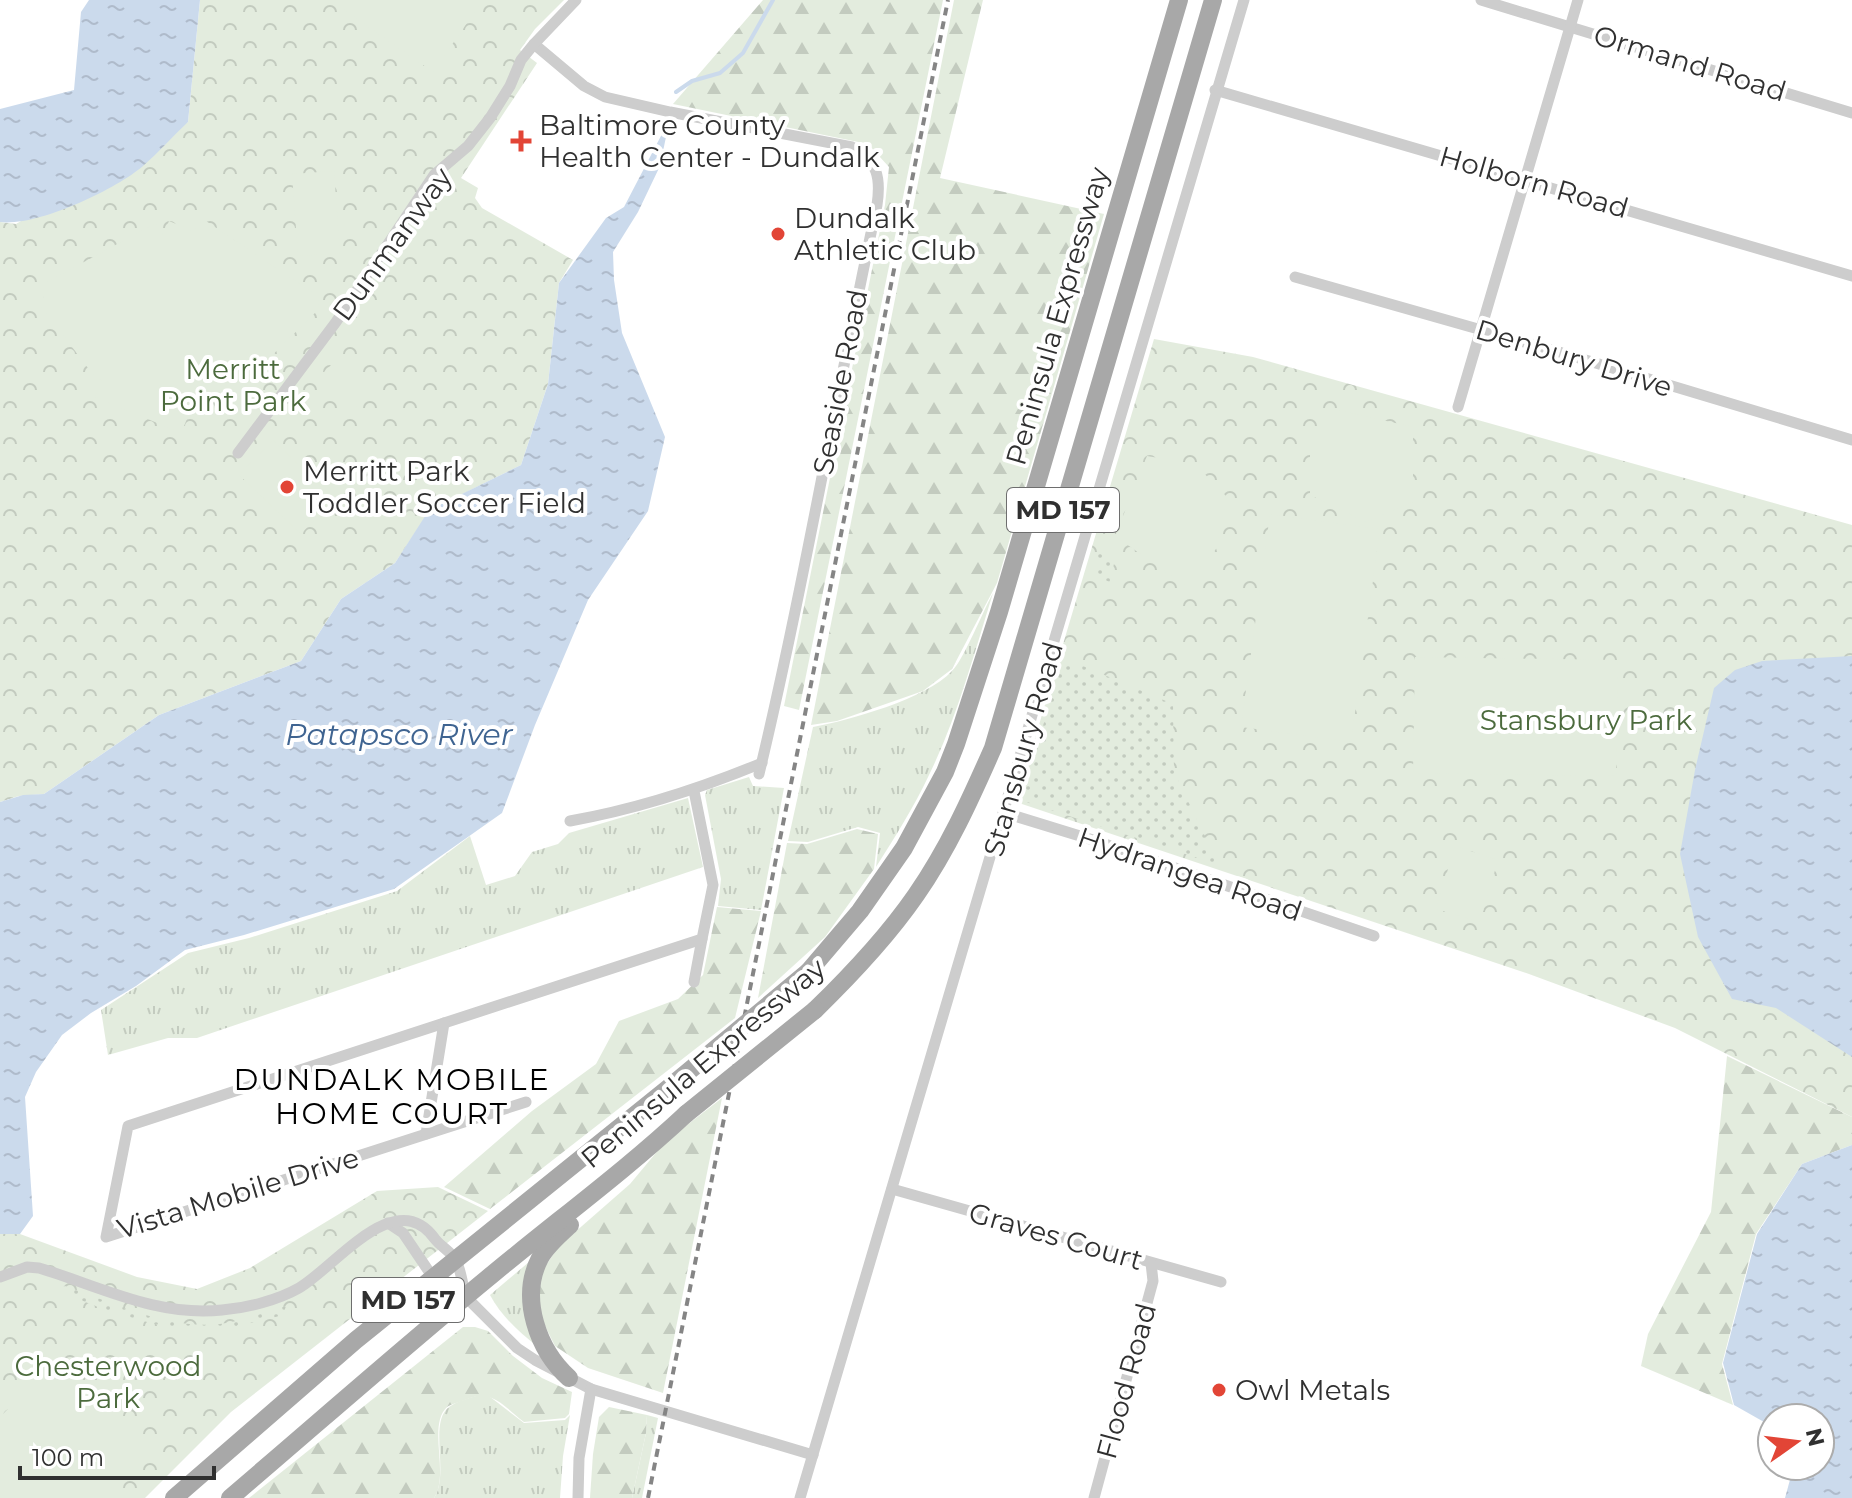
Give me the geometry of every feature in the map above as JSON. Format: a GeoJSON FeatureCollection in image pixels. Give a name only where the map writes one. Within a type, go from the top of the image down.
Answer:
{"type":"FeatureCollection","features":[{"type":"Feature","properties":{"kind":"main road","name":"Peninsula Expressway"},"geometry":{"type":"LineString","coordinates":[[174,1498],[356,1340],[808,972],[860,911],[904,848],[945,772],[999,612],[1179,0]]}},
{"type":"Feature","properties":{"kind":"main road","name":"Peninsula Expressway"},"geometry":{"type":"LineString","coordinates":[[230,1498],[465,1296],[568,1211],[631,1164],[686,1114],[815,1010],[874,947],[916,894],[954,832],[993,748],[1213,0]]}},
{"type":"Feature","properties":{"kind":"main road"},"geometry":{"type":"LineString","coordinates":[[569,1378],[545,1352],[538,1333],[532,1295],[534,1272],[551,1242],[598,1203],[631,1164]]}},
{"type":"Feature","properties":{"kind":"street","name":"Dunmanway"},"geometry":{"type":"LineString","coordinates":[[238,453],[336,322],[434,175],[468,146],[510,86],[521,60],[576,0]]}},
{"type":"Feature","properties":{"kind":"street","name":"Stansbury Road"},"geometry":{"type":"LineString","coordinates":[[800,1498],[1244,0]]}},
{"type":"Feature","properties":{"kind":"street","name":"Ormand Road"},"geometry":{"type":"LineString","coordinates":[[1481,0],[1852,113]]}},
{"type":"Feature","properties":{"kind":"street"},"geometry":{"type":"LineString","coordinates":[[1458,407],[1578,0]]}},
{"type":"Feature","properties":{"kind":"street","name":"Seaside Road"},"geometry":{"type":"LineString","coordinates":[[534,44],[584,86],[605,97],[852,147],[871,161],[878,171],[880,185],[877,205],[761,769],[694,791]]}},
{"type":"Feature","properties":{"kind":"street","name":"Holborn Road"},"geometry":{"type":"LineString","coordinates":[[1215,90],[1852,276]]}},
{"type":"Feature","properties":{"kind":"street","name":"Denbury Drive"},"geometry":{"type":"LineString","coordinates":[[1295,277],[1852,440]]}},
{"type":"Feature","properties":{"kind":"street"},"geometry":{"type":"LineString","coordinates":[[570,821],[610,814],[694,791],[713,885],[694,982]]}},
{"type":"Feature","properties":{"kind":"street","name":"Hydrangea Road"},"geometry":{"type":"LineString","coordinates":[[1005,813],[1374,936]]}},
{"type":"Feature","properties":{"kind":"street","name":"Vista Mobile Drive"},"geometry":{"type":"LineString","coordinates":[[526,1102],[106,1237],[128,1126],[702,939]]}},
{"type":"Feature","properties":{"kind":"street"},"geometry":{"type":"LineString","coordinates":[[426,1134],[444,1023]]}},
{"type":"Feature","properties":{"kind":"street","name":"Graves Court"},"geometry":{"type":"LineString","coordinates":[[892,1189],[1221,1282]]}},
{"type":"Feature","properties":{"kind":"street"},"geometry":{"type":"LineString","coordinates":[[0,1277],[27,1267],[39,1268],[138,1302],[183,1310],[224,1310],[299,1287],[360,1238],[388,1223],[411,1219],[425,1226],[456,1260],[465,1296]]}},
{"type":"Feature","properties":{"kind":"street"},"geometry":{"type":"LineString","coordinates":[[388,1223],[403,1233],[434,1279],[465,1296],[517,1348],[569,1378],[591,1389],[813,1455]]}},
{"type":"Feature","properties":{"kind":"street","name":"Flood Road"},"geometry":{"type":"LineString","coordinates":[[1094,1498],[1153,1281],[1151,1263]]}},
{"type":"Feature","properties":{"kind":"street"},"geometry":{"type":"LineString","coordinates":[[578,1498],[579,1458],[591,1389]]}},
{"type":"Feature","properties":{"kind":"green space","name":"Merritt Point Park"},"geometry":{"type":"Polygon","coordinates":[[[200,0],[564,0],[535,29],[520,50],[537,63],[461,178],[478,188],[475,198],[482,208],[573,260],[559,283],[548,384],[521,465],[430,510],[395,563],[341,599],[301,661],[159,715],[44,794],[19,796],[0,802],[0,222],[16,224],[188,122],[200,0]]]}},
{"type":"Feature","properties":{"kind":"green space"},"geometry":{"type":"Polygon","coordinates":[[[330,0],[483,0],[433,72],[330,0]]]}},
{"type":"Feature","properties":{"kind":"green space"},"geometry":{"type":"Polygon","coordinates":[[[763,0],[943,0],[799,710],[784,706],[885,205],[889,167],[868,144],[673,104],[763,0]]]}},
{"type":"Feature","properties":{"kind":"green space"},"geometry":{"type":"Polygon","coordinates":[[[954,0],[983,0],[940,178],[1104,214],[997,583],[952,669],[923,691],[837,721],[811,725],[954,0]]]}},
{"type":"Feature","properties":{"kind":"green space"},"geometry":{"type":"Polygon","coordinates":[[[334,171],[340,253],[298,256],[292,174],[334,171]]]}},
{"type":"Feature","properties":{"kind":"green space"},"geometry":{"type":"Polygon","coordinates":[[[203,219],[318,296],[319,309],[221,406],[199,391],[181,433],[95,397],[102,381],[94,376],[41,306],[47,282],[156,223],[163,235],[169,221],[193,231],[203,219]]]}},
{"type":"Feature","properties":{"kind":"green space","name":"Stansbury Park"},"geometry":{"type":"Polygon","coordinates":[[[1154,339],[1253,357],[1852,525],[1852,1117],[1675,1028],[1529,974],[1016,802],[1154,339]]]}},
{"type":"Feature","properties":{"kind":"green space"},"geometry":{"type":"Polygon","coordinates":[[[340,356],[374,388],[356,407],[322,374],[340,356]]]}},
{"type":"Feature","properties":{"kind":"green space"},"geometry":{"type":"Polygon","coordinates":[[[1329,408],[1413,427],[1413,502],[1366,522],[1310,495],[1310,446],[1329,408]]]}},
{"type":"Feature","properties":{"kind":"green space","name":"Merritt Park Toddler Soccer Field"},"geometry":{"type":"Polygon","coordinates":[[[273,440],[334,499],[301,534],[239,475],[273,440]]]}},
{"type":"Feature","properties":{"kind":"green space"},"geometry":{"type":"Polygon","coordinates":[[[1147,456],[1195,464],[1227,497],[1216,549],[1184,585],[1115,536],[1147,456]]]}},
{"type":"Feature","properties":{"kind":"green space"},"geometry":{"type":"Polygon","coordinates":[[[1270,514],[1380,529],[1351,742],[1241,727],[1270,514]]]}},
{"type":"Feature","properties":{"kind":"green space"},"geometry":{"type":"Polygon","coordinates":[[[1098,553],[1115,559],[1110,582],[1092,575],[1098,553]]]}},
{"type":"Feature","properties":{"kind":"green space"},"geometry":{"type":"Polygon","coordinates":[[[993,593],[939,753],[911,810],[876,867],[880,833],[858,827],[808,842],[788,841],[813,727],[887,707],[940,681],[952,671],[962,656],[993,593]]]}},
{"type":"Feature","properties":{"kind":"green space"},"geometry":{"type":"Polygon","coordinates":[[[1415,657],[1618,660],[1616,776],[1413,773],[1415,657]]]}},
{"type":"Feature","properties":{"kind":"green space"},"geometry":{"type":"Polygon","coordinates":[[[1064,658],[1173,704],[1174,772],[1219,865],[1020,800],[1064,658]]]}},
{"type":"Feature","properties":{"kind":"green space"},"geometry":{"type":"Polygon","coordinates":[[[749,777],[753,786],[784,788],[761,910],[718,906],[721,879],[705,795],[707,790],[749,777]]]}},
{"type":"Feature","properties":{"kind":"green space"},"geometry":{"type":"Polygon","coordinates":[[[688,798],[703,867],[197,1038],[168,1038],[108,1055],[101,1010],[188,953],[249,938],[397,891],[470,836],[486,885],[515,876],[532,852],[558,844],[569,833],[688,798]]]}},
{"type":"Feature","properties":{"kind":"green space"},"geometry":{"type":"Polygon","coordinates":[[[857,829],[878,834],[874,869],[825,937],[758,998],[787,843],[807,844],[857,829]]]}},
{"type":"Feature","properties":{"kind":"green space"},"geometry":{"type":"Polygon","coordinates":[[[1455,846],[1498,860],[1480,922],[1436,909],[1455,846]]]}},
{"type":"Feature","properties":{"kind":"green space"},"geometry":{"type":"Polygon","coordinates":[[[717,907],[761,911],[735,1018],[490,1209],[444,1187],[532,1111],[596,1064],[619,1021],[678,999],[703,975],[717,907]]]}},
{"type":"Feature","properties":{"kind":"green space"},"geometry":{"type":"Polygon","coordinates":[[[1727,1056],[1852,1117],[1852,1145],[1802,1164],[1756,1234],[1722,1364],[1733,1405],[1641,1366],[1648,1334],[1711,1212],[1727,1056]]]}},
{"type":"Feature","properties":{"kind":"green space"},"geometry":{"type":"Polygon","coordinates":[[[722,1098],[663,1393],[588,1368],[555,1346],[538,1312],[541,1273],[558,1247],[630,1184],[665,1142],[722,1098]]]}},
{"type":"Feature","properties":{"kind":"green space","name":"Chesterwood Park"},"geometry":{"type":"Polygon","coordinates":[[[438,1187],[488,1211],[231,1412],[145,1498],[0,1498],[0,1234],[20,1234],[137,1277],[197,1289],[250,1268],[377,1191],[438,1187]]]}},
{"type":"Feature","properties":{"kind":"green space"},"geometry":{"type":"Polygon","coordinates":[[[529,1262],[538,1347],[511,1324],[490,1295],[529,1262]]]}},
{"type":"Feature","properties":{"kind":"green space"},"geometry":{"type":"Polygon","coordinates":[[[65,1286],[141,1314],[200,1325],[229,1323],[286,1306],[283,1315],[260,1321],[219,1328],[181,1328],[140,1320],[95,1306],[60,1289],[65,1286]]]}},
{"type":"Feature","properties":{"kind":"green space"},"geometry":{"type":"Polygon","coordinates":[[[463,1327],[488,1331],[513,1356],[542,1378],[572,1392],[569,1414],[565,1418],[524,1422],[497,1400],[483,1396],[447,1407],[441,1415],[439,1426],[440,1476],[434,1498],[249,1498],[463,1327]]]}},
{"type":"Feature","properties":{"kind":"green space"},"geometry":{"type":"Polygon","coordinates":[[[57,1359],[147,1448],[102,1498],[0,1498],[0,1417],[57,1359]]]}},
{"type":"Feature","properties":{"kind":"green space"},"geometry":{"type":"Polygon","coordinates":[[[479,1395],[489,1396],[524,1423],[565,1420],[570,1415],[560,1498],[434,1498],[440,1476],[439,1436],[443,1415],[452,1405],[479,1395]]]}},
{"type":"Feature","properties":{"kind":"green space"},"geometry":{"type":"Polygon","coordinates":[[[609,1407],[647,1415],[632,1498],[590,1498],[599,1417],[609,1407]]]}},
{"type":"Feature","properties":{"kind":"green space"},"geometry":{"type":"Polygon","coordinates":[[[647,1415],[658,1418],[642,1498],[632,1498],[646,1433],[647,1415]]]}},
{"type":"Feature","properties":{"kind":"water"},"geometry":{"type":"Polygon","coordinates":[[[89,0],[200,0],[188,122],[143,166],[114,186],[54,213],[34,219],[0,222],[0,109],[74,90],[81,12],[89,0]]]}},
{"type":"Feature","properties":{"kind":"water","name":"Patapsco River"},"geometry":{"type":"Polygon","coordinates":[[[663,132],[667,132],[660,166],[638,212],[613,252],[622,333],[665,437],[648,511],[588,600],[502,813],[394,889],[185,950],[62,1035],[36,1072],[25,1097],[33,1216],[20,1234],[0,1234],[0,802],[23,795],[44,794],[159,715],[301,661],[341,599],[395,563],[429,510],[521,465],[548,384],[559,283],[606,218],[624,207],[663,132]]]}},
{"type":"Feature","properties":{"kind":"water"},"geometry":{"type":"Polygon","coordinates":[[[1852,656],[1852,1057],[1776,1008],[1732,999],[1698,937],[1680,854],[1714,688],[1735,670],[1762,661],[1852,656]]]}},
{"type":"Feature","properties":{"kind":"water"},"geometry":{"type":"Polygon","coordinates":[[[1852,1145],[1852,1498],[1785,1498],[1789,1482],[1836,1482],[1836,1402],[1756,1402],[1756,1417],[1734,1405],[1723,1363],[1757,1234],[1802,1164],[1852,1145]]]}},
{"type":"Feature","properties":{"kind":"waterway"},"geometry":{"type":"LineString","coordinates":[[676,92],[692,81],[720,73],[743,53],[773,0]]}},
{"type":"Feature","properties":{"kind":"railway"},"geometry":{"type":"LineString","coordinates":[[648,1498],[948,0]]}},
{"type":"Feature","properties":{"kind":"place","name":"Baltimore County Health Center - Dundalk"},"geometry":{"type":"Point","coordinates":[521,141]}},
{"type":"Feature","properties":{"kind":"place","name":"Dundalk Athletic Club"},"geometry":{"type":"Point","coordinates":[778,234]}},
{"type":"Feature","properties":{"kind":"place","name":"Merritt Park Toddler Soccer Field"},"geometry":{"type":"Point","coordinates":[287,487]}},
{"type":"Feature","properties":{"kind":"place","name":"Owl Metals"},"geometry":{"type":"Point","coordinates":[1219,1390]}},
{"type":"Feature","properties":{"kind":"district","name":"DUNDALK MOBILE HOME COURT"},"geometry":{"type":"Point","coordinates":[392,1097]}}]}
